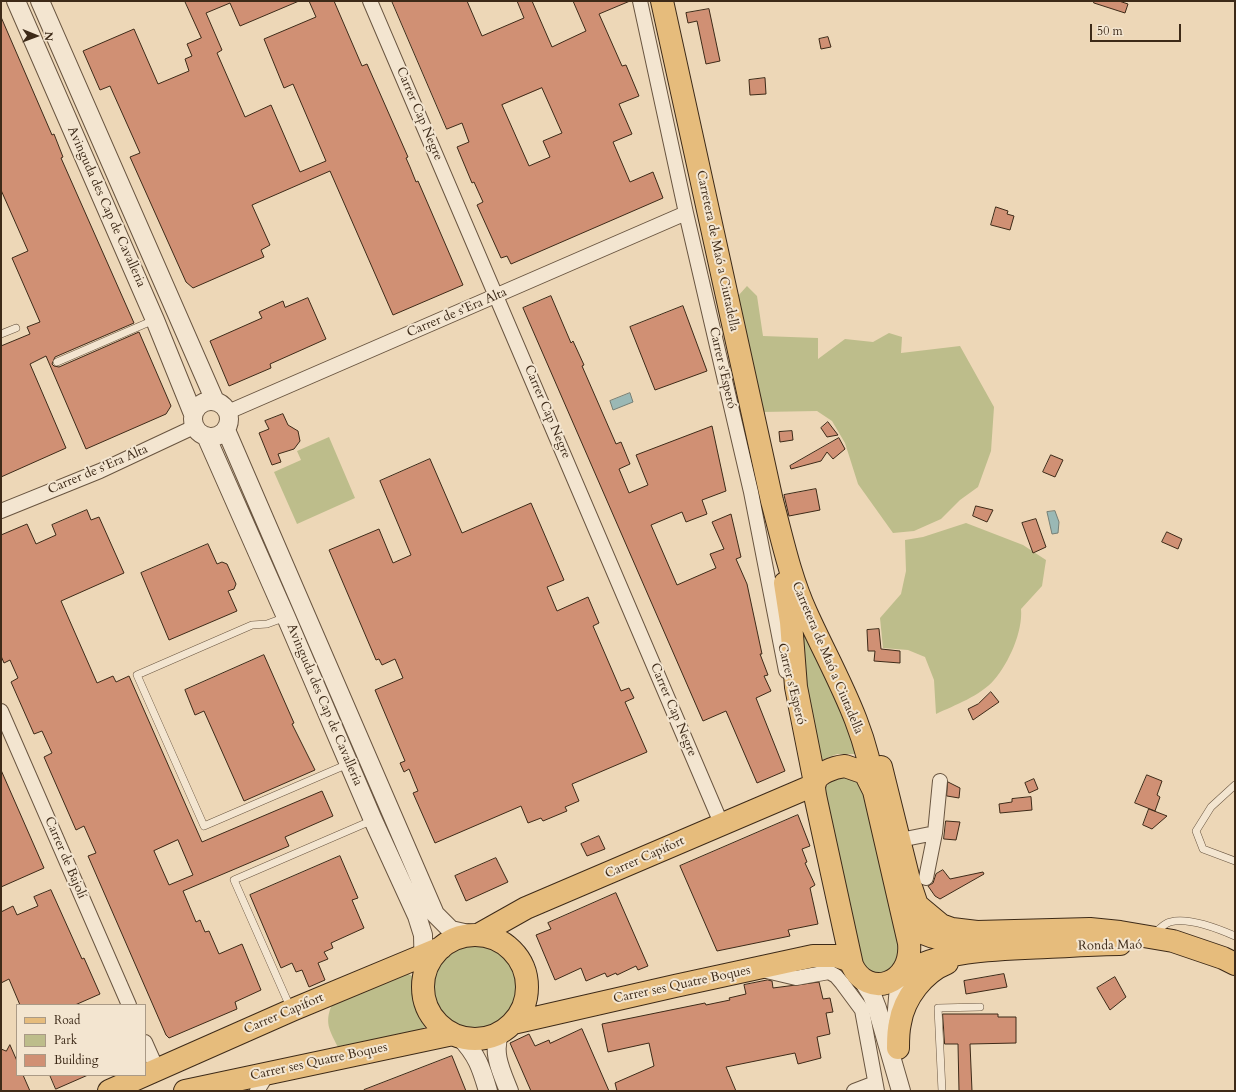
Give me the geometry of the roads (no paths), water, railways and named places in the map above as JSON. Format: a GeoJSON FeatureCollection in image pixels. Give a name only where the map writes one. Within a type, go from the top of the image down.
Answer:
{"type":"FeatureCollection","features":[{"type":"Feature","properties":{"kind":"main road","name":"Carretera de Maó a Ciutadella"},"geometry":{"type":"LineString","coordinates":[[662,1],[772,501],[794,581],[806,611],[857,722],[872,773],[874,791]]}},
{"type":"Feature","properties":{"kind":"main road","name":"Carretera de Maó a Ciutadella"},"geometry":{"type":"LineString","coordinates":[[772,501],[791,622],[796,687],[804,734],[855,967]]}},
{"type":"Feature","properties":{"kind":"main road"},"geometry":{"type":"LineString","coordinates":[[833,667],[852,696],[880,762],[910,884],[917,905],[941,925],[952,929],[977,932],[1090,930],[1151,938]]}},
{"type":"Feature","properties":{"kind":"main road","name":"Carrer Capifort"},"geometry":{"type":"LineString","coordinates":[[475,935],[526,908],[625,867],[721,823],[814,784],[822,774],[835,767],[845,766],[865,773],[874,791]]}},
{"type":"Feature","properties":{"kind":"main road"},"geometry":{"type":"LineString","coordinates":[[874,791],[904,918],[910,953],[908,962],[901,974]]}},
{"type":"Feature","properties":{"kind":"main road"},"geometry":{"type":"LineString","coordinates":[[904,918],[915,930],[956,941],[1078,936],[1151,938]]}},
{"type":"Feature","properties":{"kind":"main road"},"geometry":{"type":"LineString","coordinates":[[475,935],[493,938],[505,945],[515,954],[523,966],[527,994],[522,1009],[506,1028],[480,1039],[456,1035],[442,1027],[432,1016],[426,1002],[423,989],[424,977],[433,951],[455,939],[475,935]]}},
{"type":"Feature","properties":{"kind":"main road","name":"Ronda Maó"},"geometry":{"type":"LineString","coordinates":[[1151,938],[1173,941],[1207,952],[1235,964]]}},
{"type":"Feature","properties":{"kind":"main road","name":"Ronda Maó"},"geometry":{"type":"LineString","coordinates":[[1003,949],[1119,944],[1177,946],[1207,952]]}},
{"type":"Feature","properties":{"kind":"main road"},"geometry":{"type":"LineString","coordinates":[[898,1048],[900,1021],[906,1004],[914,990],[929,972],[963,958],[1003,949]]}},
{"type":"Feature","properties":{"kind":"main road","name":"Carrer ses Quatre Boques"},"geometry":{"type":"LineString","coordinates":[[506,1028],[675,986],[825,955],[844,958],[855,967],[864,979],[874,983],[887,983],[894,980],[901,974],[930,961],[1003,949]]}},
{"type":"Feature","properties":{"kind":"main road","name":"Carrer Capifort"},"geometry":{"type":"LineString","coordinates":[[149,1073],[292,1010],[433,951]]}},
{"type":"Feature","properties":{"kind":"main road","name":"Carrer ses Quatre Boques"},"geometry":{"type":"LineString","coordinates":[[198,1090],[268,1073],[456,1035]]}},
{"type":"Feature","properties":{"kind":"main road","name":"Carrer Capifort"},"geometry":{"type":"LineString","coordinates":[[109,1091],[142,1076]]}},
{"type":"Feature","properties":{"kind":"street","name":"Avinguda des Cap de Cavalleria"},"geometry":{"type":"LineString","coordinates":[[16,1],[155,320],[198,426],[286,616],[373,820],[418,916],[423,935],[433,951]]}},
{"type":"Feature","properties":{"kind":"street","name":"Avinguda des Cap de Cavalleria"},"geometry":{"type":"LineString","coordinates":[[40,1],[223,414],[435,914],[452,930],[475,935]]}},
{"type":"Feature","properties":{"kind":"street","name":"Carrer Cap Negre"},"geometry":{"type":"LineString","coordinates":[[370,1],[497,295],[721,823]]}},
{"type":"Feature","properties":{"kind":"street","name":"Carrer s'Esperó"},"geometry":{"type":"LineString","coordinates":[[640,1],[686,213],[751,492],[791,696],[804,734]]}},
{"type":"Feature","properties":{"kind":"street","name":"Carrer de s'Era Alta"},"geometry":{"type":"LineString","coordinates":[[223,414],[686,213]]}},
{"type":"Feature","properties":{"kind":"street"},"geometry":{"type":"LineString","coordinates":[[204,402],[223,414],[218,436],[198,426],[199,405],[204,402]]}},
{"type":"Feature","properties":{"kind":"street","name":"Carrer de s'Era Alta"},"geometry":{"type":"LineString","coordinates":[[1,511],[100,471],[198,426]]}},
{"type":"Feature","properties":{"kind":"street","name":"Carrer de Bajolí"},"geometry":{"type":"LineString","coordinates":[[1,711],[129,1004]]}},
{"type":"Feature","properties":{"kind":"street"},"geometry":{"type":"LineString","coordinates":[[926,878],[935,833],[940,781]]}},
{"type":"Feature","properties":{"kind":"street"},"geometry":{"type":"LineString","coordinates":[[900,840],[935,833]]}},
{"type":"Feature","properties":{"kind":"street"},"geometry":{"type":"LineString","coordinates":[[855,967],[872,996],[877,1008],[901,1091]]}},
{"type":"Feature","properties":{"kind":"street"},"geometry":{"type":"LineString","coordinates":[[757,969],[796,978],[829,972],[836,976],[842,983],[862,1010],[876,1087],[854,1091]]}},
{"type":"Feature","properties":{"kind":"street"},"geometry":{"type":"LineString","coordinates":[[901,974],[896,1020],[904,1091]]}},
{"type":"Feature","properties":{"kind":"street"},"geometry":{"type":"LineString","coordinates":[[506,1028],[496,1041],[496,1052],[509,1091]]}},
{"type":"Feature","properties":{"kind":"street"},"geometry":{"type":"LineString","coordinates":[[456,1035],[473,1050],[481,1067],[488,1091]]}},
{"type":"Feature","properties":{"kind":"street"},"geometry":{"type":"LineString","coordinates":[[146,1050],[149,1073]]}},
{"type":"Feature","properties":{"kind":"street"},"geometry":{"type":"LineString","coordinates":[[257,1091],[268,1073]]}},
{"type":"Feature","properties":{"kind":"lane"},"geometry":{"type":"LineString","coordinates":[[57,362],[155,320]]}},
{"type":"Feature","properties":{"kind":"lane"},"geometry":{"type":"LineString","coordinates":[[1,334],[16,328]]}},
{"type":"Feature","properties":{"kind":"lane"},"geometry":{"type":"LineString","coordinates":[[286,616],[267,624],[252,625],[137,674],[204,826],[349,764]]}},
{"type":"Feature","properties":{"kind":"lane"},"geometry":{"type":"LineString","coordinates":[[1235,785],[1211,807],[1196,831],[1204,849],[1235,861]]}},
{"type":"Feature","properties":{"kind":"lane"},"geometry":{"type":"LineString","coordinates":[[292,1010],[234,880],[373,820]]}},
{"type":"Feature","properties":{"kind":"lane"},"geometry":{"type":"LineString","coordinates":[[1151,938],[1170,922],[1186,921],[1219,929],[1235,936]]}},
{"type":"Feature","properties":{"kind":"lane"},"geometry":{"type":"LineString","coordinates":[[942,1091],[938,1008],[980,1007]]}},
{"type":"Feature","properties":{"kind":"water"},"geometry":{"type":"Polygon","coordinates":[[[630,393],[633,402],[613,410],[610,401],[630,393]]]}},
{"type":"Feature","properties":{"kind":"water"},"geometry":{"type":"Polygon","coordinates":[[[1055,511],[1059,522],[1058,533],[1052,534],[1047,512],[1055,511]]]}}]}
